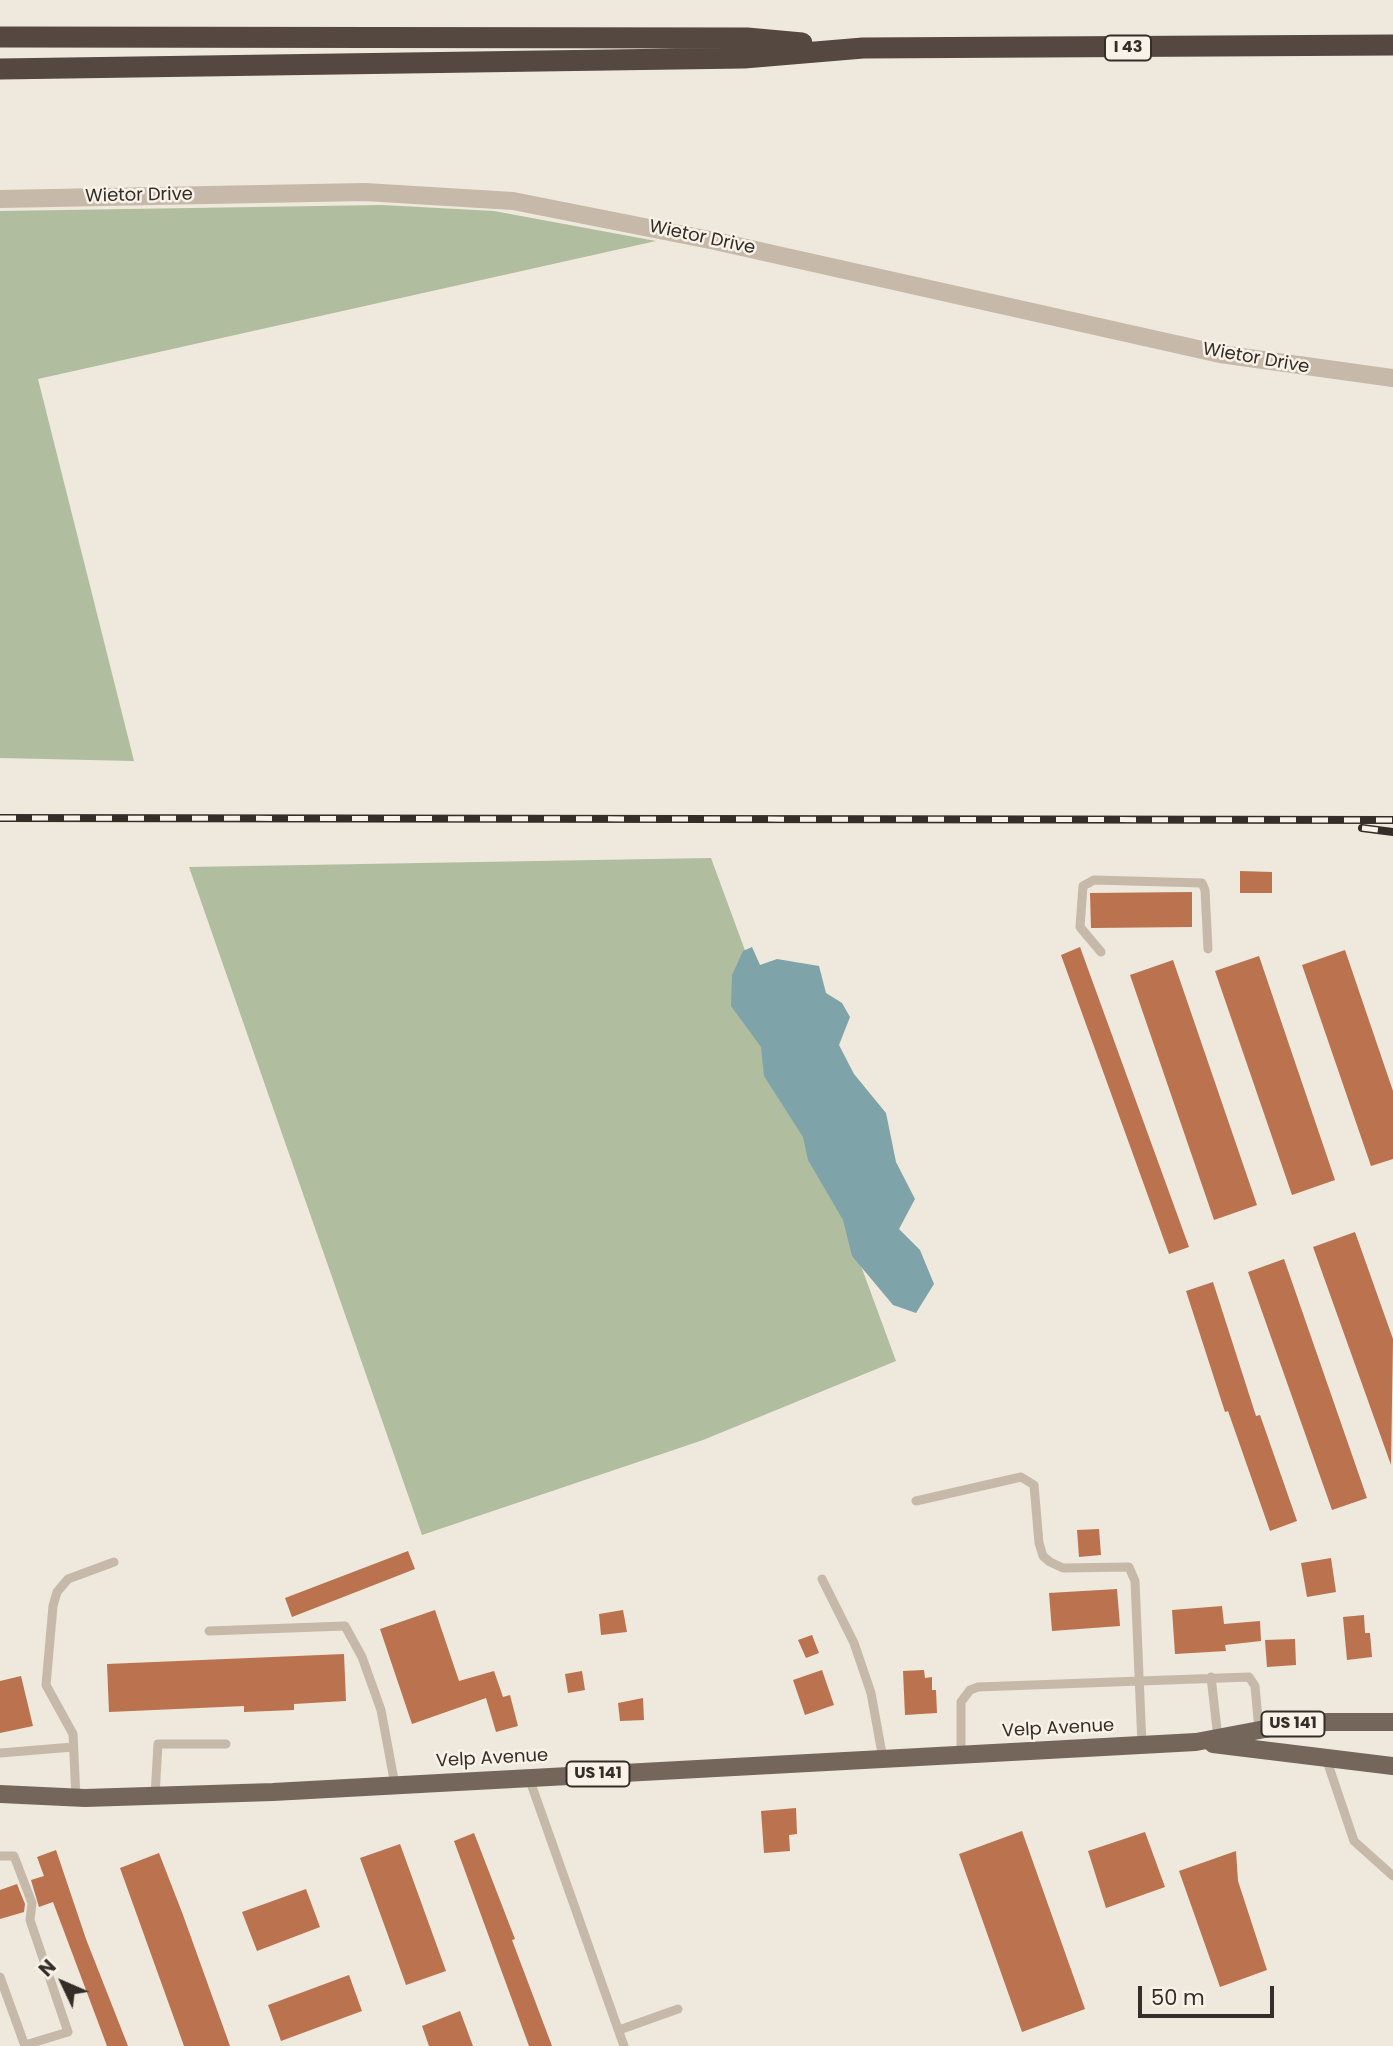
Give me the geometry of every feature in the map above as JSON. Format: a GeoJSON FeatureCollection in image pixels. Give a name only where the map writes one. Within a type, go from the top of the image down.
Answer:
{"type":"FeatureCollection","features":[{"type":"Feature","properties":{"kind":"highway"},"geometry":{"type":"LineString","coordinates":[[0,37],[747,38],[863,48]]}},
{"type":"Feature","properties":{"kind":"highway","name":"I 43"},"geometry":{"type":"LineString","coordinates":[[863,48],[1393,45]]}},
{"type":"Feature","properties":{"kind":"highway"},"geometry":{"type":"LineString","coordinates":[[0,69],[744,58],[863,48]]}},
{"type":"Feature","properties":{"kind":"main road","name":"Velp Avenue"},"geometry":{"type":"LineString","coordinates":[[0,1794],[76,1798],[395,1785],[1196,1742],[1302,1722],[1393,1722]]}},
{"type":"Feature","properties":{"kind":"main road","name":"Velp Avenue"},"geometry":{"type":"LineString","coordinates":[[1196,1742],[1393,1766]]}},
{"type":"Feature","properties":{"kind":"street","name":"Wietor Drive"},"geometry":{"type":"LineString","coordinates":[[0,199],[365,191],[450,194],[513,201],[702,238],[1210,352],[1319,370],[1393,378]]}},
{"type":"Feature","properties":{"kind":"lane"},"geometry":{"type":"LineString","coordinates":[[1101,952],[1080,927],[1083,886],[1094,880],[1202,883],[1205,890],[1208,949]]}},
{"type":"Feature","properties":{"kind":"lane"},"geometry":{"type":"LineString","coordinates":[[916,1501],[1021,1477],[1030,1480],[1034,1485],[1039,1544],[1043,1556],[1049,1562],[1063,1567],[1121,1565],[1133,1571],[1142,1745]]}},
{"type":"Feature","properties":{"kind":"lane"},"geometry":{"type":"LineString","coordinates":[[76,1798],[73,1734],[46,1685],[53,1606],[57,1592],[68,1579],[114,1562]]}},
{"type":"Feature","properties":{"kind":"lane"},"geometry":{"type":"LineString","coordinates":[[822,1579],[854,1643],[863,1668],[871,1693],[883,1759]]}},
{"type":"Feature","properties":{"kind":"lane"},"geometry":{"type":"LineString","coordinates":[[209,1631],[345,1626],[362,1657],[381,1710],[395,1785]]}},
{"type":"Feature","properties":{"kind":"lane"},"geometry":{"type":"LineString","coordinates":[[961,1755],[961,1702],[970,1690],[978,1687],[1243,1676],[1253,1681],[1259,1730]]}},
{"type":"Feature","properties":{"kind":"lane"},"geometry":{"type":"LineString","coordinates":[[1211,1677],[1218,1738]]}},
{"type":"Feature","properties":{"kind":"lane"},"geometry":{"type":"LineString","coordinates":[[155,1796],[158,1744],[226,1744]]}},
{"type":"Feature","properties":{"kind":"lane"},"geometry":{"type":"LineString","coordinates":[[0,1753],[73,1747]]}},
{"type":"Feature","properties":{"kind":"lane"},"geometry":{"type":"LineString","coordinates":[[1326,1758],[1354,1841],[1393,1876]]}},
{"type":"Feature","properties":{"kind":"lane"},"geometry":{"type":"LineString","coordinates":[[528,1778],[624,2046]]}},
{"type":"Feature","properties":{"kind":"lane"},"geometry":{"type":"LineString","coordinates":[[0,1856],[14,1856],[32,1903],[30,1920],[68,2032],[25,2045],[0,1977]]}},
{"type":"Feature","properties":{"kind":"lane"},"geometry":{"type":"LineString","coordinates":[[619,2031],[678,2009]]}},
{"type":"Feature","properties":{"kind":"green space"},"geometry":{"type":"Polygon","coordinates":[[[382,205],[494,211],[656,241],[38,379],[134,761],[0,758],[0,211],[382,205]]]}},
{"type":"Feature","properties":{"kind":"green space"},"geometry":{"type":"Polygon","coordinates":[[[711,858],[896,1361],[703,1440],[422,1535],[189,867],[711,858]]]}},
{"type":"Feature","properties":{"kind":"water"},"geometry":{"type":"Polygon","coordinates":[[[752,947],[760,965],[777,959],[819,966],[826,993],[842,1003],[850,1017],[839,1045],[854,1074],[886,1113],[896,1162],[915,1199],[899,1229],[920,1250],[934,1284],[916,1313],[893,1305],[852,1256],[843,1220],[808,1160],[803,1137],[764,1076],[761,1047],[731,1006],[732,975],[743,951],[752,947]]]}},
{"type":"Feature","properties":{"kind":"building"},"geometry":{"type":"Polygon","coordinates":[[[1240,871],[1272,872],[1272,893],[1240,893],[1240,871]]]}},
{"type":"Feature","properties":{"kind":"building"},"geometry":{"type":"Polygon","coordinates":[[[1192,892],[1192,927],[1091,928],[1090,893],[1192,892]]]}},
{"type":"Feature","properties":{"kind":"building"},"geometry":{"type":"Polygon","coordinates":[[[1080,947],[1189,1247],[1169,1254],[1061,955],[1080,947]]]}},
{"type":"Feature","properties":{"kind":"building"},"geometry":{"type":"Polygon","coordinates":[[[1345,950],[1393,1091],[1393,1159],[1371,1166],[1302,965],[1345,950]]]}},
{"type":"Feature","properties":{"kind":"building"},"geometry":{"type":"Polygon","coordinates":[[[1259,956],[1335,1180],[1292,1195],[1215,971],[1259,956]]]}},
{"type":"Feature","properties":{"kind":"building"},"geometry":{"type":"Polygon","coordinates":[[[1173,960],[1257,1205],[1214,1220],[1130,975],[1173,960]]]}},
{"type":"Feature","properties":{"kind":"building"},"geometry":{"type":"Polygon","coordinates":[[[1355,1232],[1393,1339],[1391,1465],[1313,1247],[1355,1232]]]}},
{"type":"Feature","properties":{"kind":"building"},"geometry":{"type":"Polygon","coordinates":[[[1284,1259],[1367,1498],[1332,1510],[1248,1272],[1284,1259]]]}},
{"type":"Feature","properties":{"kind":"building"},"geometry":{"type":"Polygon","coordinates":[[[1213,1282],[1256,1416],[1260,1415],[1297,1521],[1270,1531],[1228,1411],[1225,1412],[1186,1291],[1213,1282]]]}},
{"type":"Feature","properties":{"kind":"building"},"geometry":{"type":"Polygon","coordinates":[[[1099,1529],[1101,1555],[1079,1557],[1077,1530],[1099,1529]]]}},
{"type":"Feature","properties":{"kind":"building"},"geometry":{"type":"Polygon","coordinates":[[[408,1551],[415,1569],[292,1617],[285,1598],[408,1551]]]}},
{"type":"Feature","properties":{"kind":"building"},"geometry":{"type":"Polygon","coordinates":[[[1331,1558],[1336,1592],[1307,1597],[1301,1563],[1331,1558]]]}},
{"type":"Feature","properties":{"kind":"building"},"geometry":{"type":"Polygon","coordinates":[[[1117,1589],[1120,1626],[1052,1631],[1049,1593],[1117,1589]]]}},
{"type":"Feature","properties":{"kind":"building"},"geometry":{"type":"Polygon","coordinates":[[[1222,1606],[1224,1624],[1260,1621],[1261,1641],[1225,1645],[1226,1651],[1175,1654],[1172,1610],[1222,1606]]]}},
{"type":"Feature","properties":{"kind":"building"},"geometry":{"type":"Polygon","coordinates":[[[435,1610],[459,1681],[494,1671],[503,1697],[510,1695],[518,1726],[496,1732],[486,1698],[412,1724],[380,1629],[435,1610]]]}},
{"type":"Feature","properties":{"kind":"building"},"geometry":{"type":"Polygon","coordinates":[[[623,1610],[627,1632],[601,1635],[599,1614],[623,1610]]]}},
{"type":"Feature","properties":{"kind":"building"},"geometry":{"type":"Polygon","coordinates":[[[1364,1615],[1365,1633],[1370,1633],[1372,1657],[1347,1660],[1343,1617],[1364,1615]]]}},
{"type":"Feature","properties":{"kind":"building"},"geometry":{"type":"Polygon","coordinates":[[[812,1635],[819,1653],[806,1658],[798,1640],[812,1635]]]}},
{"type":"Feature","properties":{"kind":"building"},"geometry":{"type":"Polygon","coordinates":[[[1295,1639],[1296,1665],[1267,1667],[1265,1640],[1295,1639]]]}},
{"type":"Feature","properties":{"kind":"building"},"geometry":{"type":"Polygon","coordinates":[[[344,1654],[346,1701],[294,1704],[294,1710],[244,1712],[244,1706],[109,1712],[107,1664],[344,1654]]]}},
{"type":"Feature","properties":{"kind":"building"},"geometry":{"type":"Polygon","coordinates":[[[822,1670],[834,1705],[805,1715],[793,1680],[822,1670]]]}},
{"type":"Feature","properties":{"kind":"building"},"geometry":{"type":"Polygon","coordinates":[[[924,1670],[925,1678],[932,1677],[932,1690],[936,1690],[937,1713],[905,1715],[903,1671],[924,1670]]]}},
{"type":"Feature","properties":{"kind":"building"},"geometry":{"type":"Polygon","coordinates":[[[582,1671],[585,1690],[568,1693],[565,1674],[582,1671]]]}},
{"type":"Feature","properties":{"kind":"building"},"geometry":{"type":"Polygon","coordinates":[[[21,1676],[33,1726],[0,1733],[0,1681],[21,1676]]]}},
{"type":"Feature","properties":{"kind":"building"},"geometry":{"type":"Polygon","coordinates":[[[643,1698],[644,1720],[620,1721],[618,1703],[643,1698]]]}},
{"type":"Feature","properties":{"kind":"building"},"geometry":{"type":"Polygon","coordinates":[[[796,1808],[797,1834],[789,1835],[790,1851],[764,1853],[761,1811],[796,1808]]]}},
{"type":"Feature","properties":{"kind":"building"},"geometry":{"type":"Polygon","coordinates":[[[1022,1831],[1085,2009],[1022,2032],[959,1854],[1022,1831]]]}},
{"type":"Feature","properties":{"kind":"building"},"geometry":{"type":"Polygon","coordinates":[[[1145,1832],[1165,1887],[1106,1908],[1088,1851],[1145,1832]]]}},
{"type":"Feature","properties":{"kind":"building"},"geometry":{"type":"Polygon","coordinates":[[[474,1833],[552,2046],[529,2046],[496,1956],[454,1841],[474,1833]]]}},
{"type":"Feature","properties":{"kind":"building"},"geometry":{"type":"Polygon","coordinates":[[[400,1844],[446,1971],[406,1985],[360,1858],[400,1844]]]}},
{"type":"Feature","properties":{"kind":"building"},"geometry":{"type":"Polygon","coordinates":[[[56,1850],[86,1939],[128,2046],[107,2046],[53,1902],[39,1907],[31,1880],[44,1876],[37,1857],[56,1850]]]}},
{"type":"Feature","properties":{"kind":"building"},"geometry":{"type":"Polygon","coordinates":[[[1236,1851],[1238,1881],[1267,1970],[1220,1987],[1179,1871],[1236,1851]]]}},
{"type":"Feature","properties":{"kind":"building"},"geometry":{"type":"Polygon","coordinates":[[[159,1853],[230,2046],[184,2046],[120,1868],[159,1853]]]}},
{"type":"Feature","properties":{"kind":"building"},"geometry":{"type":"Polygon","coordinates":[[[17,1884],[25,1904],[24,1912],[0,1919],[0,1890],[17,1884]]]}},
{"type":"Feature","properties":{"kind":"building"},"geometry":{"type":"Polygon","coordinates":[[[306,1889],[320,1927],[257,1951],[242,1912],[306,1889]]]}},
{"type":"Feature","properties":{"kind":"building"},"geometry":{"type":"Polygon","coordinates":[[[349,1975],[362,2011],[281,2041],[268,2005],[349,1975]]]}},
{"type":"Feature","properties":{"kind":"building"},"geometry":{"type":"Polygon","coordinates":[[[460,2011],[473,2046],[429,2046],[422,2026],[460,2011]]]}},
{"type":"Feature","properties":{"kind":"railway"},"geometry":{"type":"LineString","coordinates":[[0,818],[1393,820]]}},
{"type":"Feature","properties":{"kind":"railway"},"geometry":{"type":"LineString","coordinates":[[1362,828],[1393,832]]}}]}
